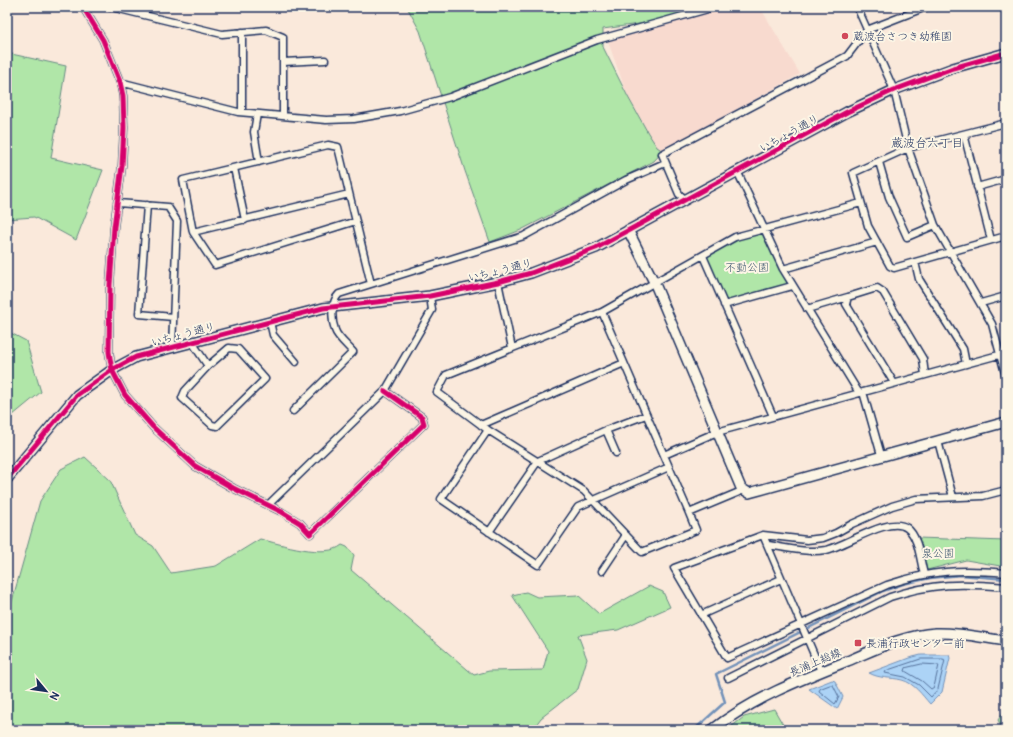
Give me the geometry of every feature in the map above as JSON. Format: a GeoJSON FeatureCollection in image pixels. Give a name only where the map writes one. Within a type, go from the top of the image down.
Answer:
{"type":"FeatureCollection","features":[{"type":"Feature","properties":{"kind":"street"},"geometry":{"type":"LineString","coordinates":[[83,7],[103,40],[120,82],[123,96],[124,128],[110,285],[108,352],[112,370],[125,394],[153,427],[195,466],[233,488],[300,523],[310,534],[424,424],[422,417],[385,391]]}},
{"type":"Feature","properties":{"kind":"street"},"geometry":{"type":"LineString","coordinates":[[111,7],[222,34],[266,30],[283,37],[283,116]]}},
{"type":"Feature","properties":{"kind":"street"},"geometry":{"type":"LineString","coordinates":[[120,82],[242,112],[326,120],[354,119],[400,111],[450,97],[597,40],[715,7]]}},
{"type":"Feature","properties":{"kind":"street"},"geometry":{"type":"LineString","coordinates":[[857,7],[894,90],[908,148],[935,225],[992,324],[1004,354],[1006,377]]}},
{"type":"Feature","properties":{"kind":"street"},"geometry":{"type":"LineString","coordinates":[[685,199],[679,194],[662,154],[847,56],[867,30],[926,7]]}},
{"type":"Feature","properties":{"kind":"street"},"geometry":{"type":"LineString","coordinates":[[242,32],[242,112]]}},
{"type":"Feature","properties":{"kind":"street","name":"いちょう通り"},"geometry":{"type":"LineString","coordinates":[[7,479],[77,395],[112,370],[136,358],[192,342],[333,307],[430,296],[498,282],[561,262],[596,248],[847,112],[894,90],[952,68],[1006,53]]}},
{"type":"Feature","properties":{"kind":"street"},"geometry":{"type":"LineString","coordinates":[[283,62],[325,60]]}},
{"type":"Feature","properties":{"kind":"street"},"geometry":{"type":"LineString","coordinates":[[257,114],[254,132],[259,162]]}},
{"type":"Feature","properties":{"kind":"street"},"geometry":{"type":"LineString","coordinates":[[1006,123],[908,148],[853,173],[868,226],[890,266],[894,268],[1006,236]]}},
{"type":"Feature","properties":{"kind":"street"},"geometry":{"type":"LineString","coordinates":[[964,134],[991,240]]}},
{"type":"Feature","properties":{"kind":"street"},"geometry":{"type":"LineString","coordinates":[[356,221],[215,265],[194,232],[183,180],[328,145],[338,147],[349,194],[356,221],[371,284]]}},
{"type":"Feature","properties":{"kind":"street"},"geometry":{"type":"LineString","coordinates":[[879,162],[889,197],[907,237],[935,225]]}},
{"type":"Feature","properties":{"kind":"street"},"geometry":{"type":"LineString","coordinates":[[292,411],[353,352],[335,330],[333,307],[334,298],[339,294],[524,236],[626,180],[665,163]]}},
{"type":"Feature","properties":{"kind":"street"},"geometry":{"type":"LineString","coordinates":[[234,168],[245,220]]}},
{"type":"Feature","properties":{"kind":"street"},"geometry":{"type":"LineString","coordinates":[[738,172],[792,286],[861,393],[881,455]]}},
{"type":"Feature","properties":{"kind":"street"},"geometry":{"type":"LineString","coordinates":[[977,187],[1006,179]]}},
{"type":"Feature","properties":{"kind":"street"},"geometry":{"type":"LineString","coordinates":[[194,232],[349,194]]}},
{"type":"Feature","properties":{"kind":"street"},"geometry":{"type":"LineString","coordinates":[[118,203],[168,207],[177,221],[172,348]]}},
{"type":"Feature","properties":{"kind":"street"},"geometry":{"type":"LineString","coordinates":[[602,312],[696,530],[642,552],[584,491],[488,430],[437,392],[446,374],[602,312],[655,284],[735,238],[861,204]]}},
{"type":"Feature","properties":{"kind":"street"},"geometry":{"type":"LineString","coordinates":[[147,205],[139,314],[173,317]]}},
{"type":"Feature","properties":{"kind":"street"},"geometry":{"type":"LineString","coordinates":[[628,230],[655,284],[741,488],[749,493],[881,455],[1006,422]]}},
{"type":"Feature","properties":{"kind":"street"},"geometry":{"type":"LineString","coordinates":[[783,269],[877,242]]}},
{"type":"Feature","properties":{"kind":"street"},"geometry":{"type":"LineString","coordinates":[[703,256],[773,416]]}},
{"type":"Feature","properties":{"kind":"street"},"geometry":{"type":"LineString","coordinates":[[915,262],[919,279],[964,349],[966,364]]}},
{"type":"Feature","properties":{"kind":"street"},"geometry":{"type":"LineString","coordinates":[[498,282],[512,348]]}},
{"type":"Feature","properties":{"kind":"street"},"geometry":{"type":"LineString","coordinates":[[724,305],[792,286]]}},
{"type":"Feature","properties":{"kind":"street"},"geometry":{"type":"LineString","coordinates":[[807,309],[877,288],[883,292],[922,359],[925,375]]}},
{"type":"Feature","properties":{"kind":"street"},"geometry":{"type":"LineString","coordinates":[[268,505],[385,391],[432,310],[430,296]]}},
{"type":"Feature","properties":{"kind":"street"},"geometry":{"type":"LineString","coordinates":[[981,303],[1006,296]]}},
{"type":"Feature","properties":{"kind":"street"},"geometry":{"type":"LineString","coordinates":[[848,297],[846,304],[894,383]]}},
{"type":"Feature","properties":{"kind":"street"},"geometry":{"type":"LineString","coordinates":[[270,322],[273,335],[296,362]]}},
{"type":"Feature","properties":{"kind":"street"},"geometry":{"type":"LineString","coordinates":[[192,342],[208,366]]}},
{"type":"Feature","properties":{"kind":"street"},"geometry":{"type":"LineString","coordinates":[[229,348],[238,348],[265,379],[217,426],[212,425],[182,398],[185,391],[208,366],[229,348]]}},
{"type":"Feature","properties":{"kind":"street"},"geometry":{"type":"LineString","coordinates":[[664,454],[718,432],[1004,354]]}},
{"type":"Feature","properties":{"kind":"street"},"geometry":{"type":"LineString","coordinates":[[481,425],[624,363]]}},
{"type":"Feature","properties":{"kind":"street"},"geometry":{"type":"LineString","coordinates":[[489,532],[538,461],[606,430],[646,416]]}},
{"type":"Feature","properties":{"kind":"street"},"geometry":{"type":"LineString","coordinates":[[488,430],[441,499],[538,565],[578,507],[669,467]]}},
{"type":"Feature","properties":{"kind":"street"},"geometry":{"type":"LineString","coordinates":[[606,430],[616,453]]}},
{"type":"Feature","properties":{"kind":"street"},"geometry":{"type":"LineString","coordinates":[[938,441],[954,497]]}},
{"type":"Feature","properties":{"kind":"street"},"geometry":{"type":"LineString","coordinates":[[689,513],[744,490]]}},
{"type":"Feature","properties":{"kind":"street"},"geometry":{"type":"LineString","coordinates":[[1006,490],[983,496],[916,499],[892,506],[823,538],[807,540],[763,535],[674,568],[726,658],[802,625],[887,585],[924,574],[967,570],[1006,573]]}},
{"type":"Feature","properties":{"kind":"street"},"geometry":{"type":"LineString","coordinates":[[768,545],[805,551],[825,550],[838,547],[866,533],[892,525],[906,527],[911,531],[915,540],[924,574]]}},
{"type":"Feature","properties":{"kind":"street"},"geometry":{"type":"LineString","coordinates":[[602,571],[626,535]]}},
{"type":"Feature","properties":{"kind":"street"},"geometry":{"type":"LineString","coordinates":[[763,535],[821,671]]}},
{"type":"Feature","properties":{"kind":"street"},"geometry":{"type":"LineString","coordinates":[[701,614],[781,579]]}},
{"type":"Feature","properties":{"kind":"street"},"geometry":{"type":"LineString","coordinates":[[728,678],[807,636],[890,597],[908,591],[944,584],[965,583],[1006,587]]}},
{"type":"Feature","properties":{"kind":"street","name":"長浦上総線"},"geometry":{"type":"LineString","coordinates":[[712,730],[759,700],[821,671],[909,637],[937,633],[1006,641]]}},
{"type":"Feature","properties":{"kind":"shaded area"},"geometry":{"type":"Polygon","coordinates":[[[723,7],[760,7],[800,74],[663,151],[657,147],[628,97],[607,39],[723,7]]]}},
{"type":"Feature","properties":{"kind":"green space"},"geometry":{"type":"Polygon","coordinates":[[[407,7],[679,7],[689,17],[603,29],[603,47],[648,133],[657,147],[663,151],[654,161],[521,230],[490,242],[465,171],[420,31],[407,7]]]}},
{"type":"Feature","properties":{"kind":"green space"},"geometry":{"type":"Polygon","coordinates":[[[7,53],[66,66],[51,158],[103,170],[76,240],[34,217],[7,219],[7,53]]]}},
{"type":"Feature","properties":{"kind":"green space","name":"不動公園"},"geometry":{"type":"Polygon","coordinates":[[[766,230],[792,286],[724,305],[703,256],[735,237],[766,230]]]}},
{"type":"Feature","properties":{"kind":"green space"},"geometry":{"type":"Polygon","coordinates":[[[7,331],[26,341],[41,392],[7,420],[7,331]]]}},
{"type":"Feature","properties":{"kind":"green space"},"geometry":{"type":"Polygon","coordinates":[[[85,457],[110,480],[135,535],[153,546],[171,573],[216,566],[260,539],[314,551],[335,549],[342,545],[347,547],[354,555],[351,570],[474,675],[489,671],[543,670],[548,651],[512,595],[526,592],[537,597],[578,595],[599,614],[649,586],[663,592],[670,607],[618,630],[578,635],[587,659],[578,689],[541,718],[532,730],[7,730],[7,612],[9,612],[40,501],[61,469],[85,457]]]}},
{"type":"Feature","properties":{"kind":"green space","name":"泉公園"},"geometry":{"type":"Polygon","coordinates":[[[918,538],[1006,541],[1006,567],[966,560],[927,570],[918,538]]]}},
{"type":"Feature","properties":{"kind":"green space"},"geometry":{"type":"Polygon","coordinates":[[[1006,708],[1006,730],[1003,730],[998,720],[1006,708]]]}},
{"type":"Feature","properties":{"kind":"green space"},"geometry":{"type":"Polygon","coordinates":[[[774,709],[786,730],[727,730],[744,717],[774,709]]]}},
{"type":"Feature","properties":{"kind":"water"},"geometry":{"type":"Polygon","coordinates":[[[921,655],[949,655],[950,658],[942,692],[930,704],[918,690],[910,684],[902,680],[877,676],[869,673],[909,658],[921,655]]]}},
{"type":"Feature","properties":{"kind":"water"},"geometry":{"type":"Polygon","coordinates":[[[832,680],[835,681],[843,697],[837,709],[809,689],[832,680]]]}},
{"type":"Feature","properties":{"kind":"waterway"},"geometry":{"type":"LineString","coordinates":[[694,730],[725,702],[716,674],[883,591],[903,584],[930,578],[961,575],[1006,579]]}},
{"type":"Feature","properties":{"kind":"cycle path"},"geometry":{"type":"LineString","coordinates":[[83,7],[103,40],[120,82],[123,96],[124,128],[122,166],[114,227],[110,285],[109,352],[112,370],[125,395],[153,427],[195,466],[233,488],[282,512],[300,523],[310,534],[424,424],[422,417],[385,391]]}},
{"type":"Feature","properties":{"kind":"cycle path"},"geometry":{"type":"LineString","coordinates":[[7,479],[77,395],[112,370],[136,357],[323,308],[430,296],[498,282],[531,273],[596,248],[847,112],[894,90],[953,68],[1006,53]]}},
{"type":"Feature","properties":{"kind":"place","name":"蔵波台さつき幼稚園"},"geometry":{"type":"Point","coordinates":[845,36]}},
{"type":"Feature","properties":{"kind":"place","name":"長浦行政センター前"},"geometry":{"type":"Point","coordinates":[858,643]}},
{"type":"Feature","properties":{"kind":"district","name":"蔵波台六丁目"},"geometry":{"type":"Point","coordinates":[927,143]}}]}
